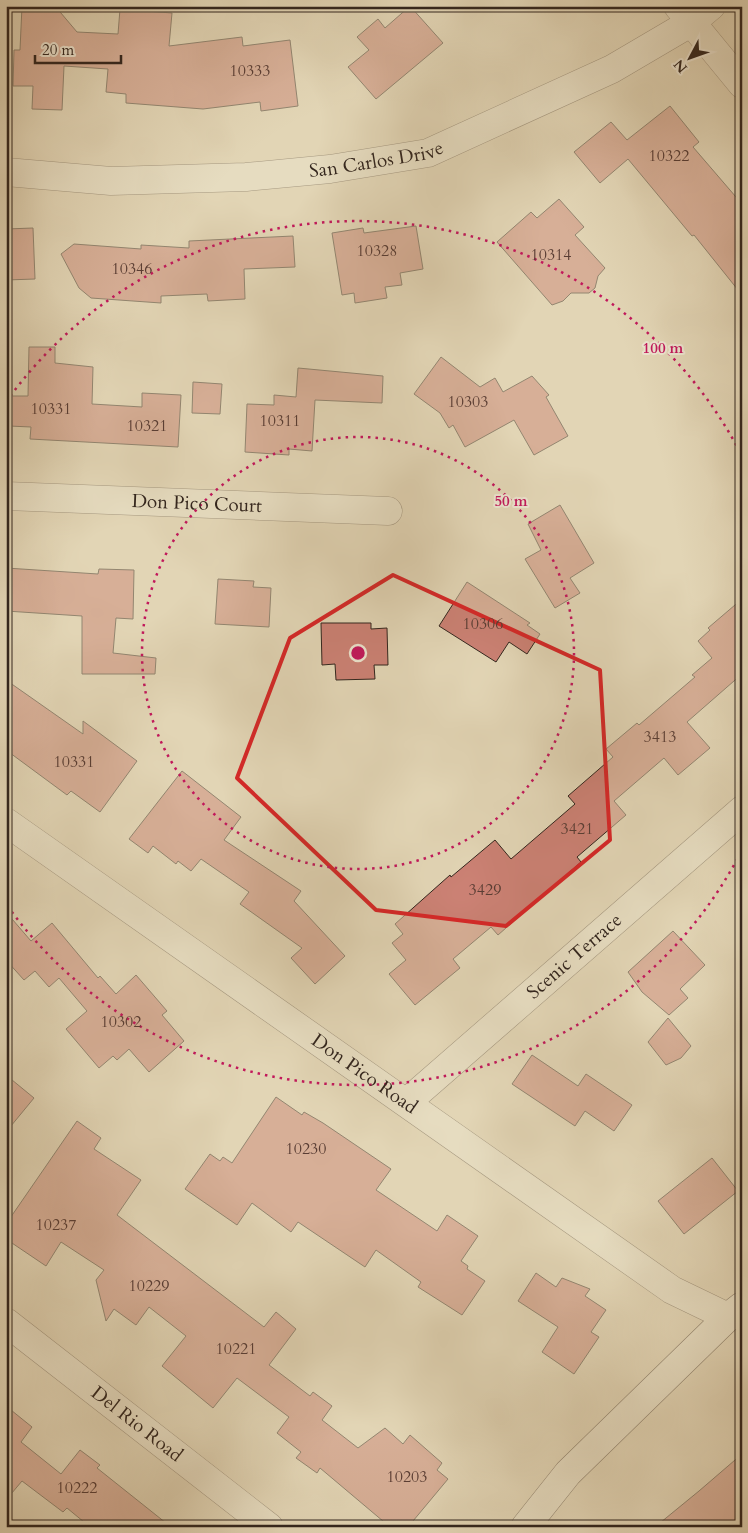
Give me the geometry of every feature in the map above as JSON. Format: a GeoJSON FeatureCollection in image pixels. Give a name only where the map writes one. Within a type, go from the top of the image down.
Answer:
{"type":"FeatureCollection","features":[{"type":"Feature","properties":{"kind":"street"},"geometry":{"type":"LineString","coordinates":[[694,12],[742,84]]}},
{"type":"Feature","properties":{"kind":"street","name":"San Carlos Drive"},"geometry":{"type":"LineString","coordinates":[[6,172],[110,181],[246,177],[330,169],[428,152],[612,69],[694,12]]}},
{"type":"Feature","properties":{"kind":"street","name":"Don Pico Court"},"geometry":{"type":"LineString","coordinates":[[6,496],[388,511]]}},
{"type":"Feature","properties":{"kind":"street","name":"Scenic Terrace"},"geometry":{"type":"LineString","coordinates":[[407,1102],[742,810]]}},
{"type":"Feature","properties":{"kind":"street","name":"Don Pico Road"},"geometry":{"type":"LineString","coordinates":[[6,822],[672,1290],[735,1311]]}},
{"type":"Feature","properties":{"kind":"street"},"geometry":{"type":"LineString","coordinates":[[525,1527],[568,1473],[735,1311]]}},
{"type":"Feature","properties":{"kind":"street","name":"Del Rio Road"},"geometry":{"type":"LineString","coordinates":[[6,1322],[269,1527]]}},
{"type":"Feature","properties":{"kind":"highlighted area"},"geometry":{"type":"Polygon","coordinates":[[[393,575],[600,670],[610,840],[506,926],[376,910],[237,778],[290,638],[393,575]]]}},
{"type":"Feature","properties":{"kind":"building"},"geometry":{"type":"Polygon","coordinates":[[[22,6],[55,6],[77,32],[118,34],[120,9],[172,13],[169,46],[242,37],[243,46],[290,40],[298,106],[261,111],[260,102],[203,109],[126,103],[126,94],[106,92],[108,69],[64,66],[62,110],[32,109],[33,86],[13,86],[14,50],[20,50],[22,6]]]}},
{"type":"Feature","properties":{"kind":"building"},"geometry":{"type":"Polygon","coordinates":[[[410,6],[443,43],[376,99],[348,67],[369,50],[357,37],[378,19],[385,28],[410,6]]]}},
{"type":"Feature","properties":{"kind":"building"},"geometry":{"type":"Polygon","coordinates":[[[670,106],[699,142],[693,147],[742,204],[742,295],[694,235],[692,236],[628,159],[600,183],[574,152],[611,122],[627,140],[670,106]]]}},
{"type":"Feature","properties":{"kind":"building"},"geometry":{"type":"Polygon","coordinates":[[[559,199],[584,227],[575,235],[605,268],[598,276],[595,288],[589,293],[571,293],[563,301],[552,305],[497,242],[531,212],[537,218],[559,199]]]}},
{"type":"Feature","properties":{"kind":"building"},"geometry":{"type":"Polygon","coordinates":[[[416,226],[423,269],[400,273],[402,285],[385,287],[387,298],[355,303],[354,293],[342,295],[332,233],[363,228],[364,233],[416,226]]]}},
{"type":"Feature","properties":{"kind":"building"},"geometry":{"type":"Polygon","coordinates":[[[33,228],[35,279],[6,280],[6,229],[33,228]]]}},
{"type":"Feature","properties":{"kind":"building"},"geometry":{"type":"Polygon","coordinates":[[[293,236],[295,267],[244,269],[245,299],[208,301],[207,294],[161,296],[161,303],[91,298],[79,288],[61,254],[74,244],[141,249],[141,245],[189,248],[189,241],[293,236]]]}},
{"type":"Feature","properties":{"kind":"building"},"geometry":{"type":"Polygon","coordinates":[[[29,347],[55,347],[55,363],[93,367],[92,404],[142,407],[142,393],[181,395],[178,447],[30,439],[31,427],[9,426],[10,396],[28,396],[29,347]]]}},
{"type":"Feature","properties":{"kind":"building"},"geometry":{"type":"Polygon","coordinates":[[[441,357],[480,387],[495,378],[503,392],[532,376],[549,395],[546,397],[568,436],[534,455],[514,420],[465,447],[453,425],[449,428],[440,413],[414,394],[441,357]]]}},
{"type":"Feature","properties":{"kind":"building"},"geometry":{"type":"Polygon","coordinates":[[[298,368],[383,376],[382,403],[315,400],[312,451],[289,449],[289,455],[245,452],[247,404],[274,405],[274,395],[296,397],[298,368]]]}},
{"type":"Feature","properties":{"kind":"building"},"geometry":{"type":"Polygon","coordinates":[[[193,382],[222,384],[220,414],[192,413],[193,382]]]}},
{"type":"Feature","properties":{"kind":"building"},"geometry":{"type":"Polygon","coordinates":[[[560,505],[594,563],[570,578],[580,593],[555,608],[525,559],[541,550],[528,524],[560,505]]]}},
{"type":"Feature","properties":{"kind":"building"},"geometry":{"type":"Polygon","coordinates":[[[6,568],[98,574],[99,569],[134,570],[133,619],[116,618],[113,653],[156,658],[155,674],[82,674],[82,616],[6,611],[6,568]]]}},
{"type":"Feature","properties":{"kind":"building"},"geometry":{"type":"Polygon","coordinates":[[[218,579],[254,581],[253,587],[271,588],[269,627],[215,624],[218,579]]]}},
{"type":"Feature","properties":{"kind":"building"},"geometry":{"type":"Polygon","coordinates":[[[467,582],[530,623],[527,625],[540,634],[527,654],[509,642],[496,662],[439,626],[467,582]]]}},
{"type":"Feature","properties":{"kind":"building"},"geometry":{"type":"Polygon","coordinates":[[[742,599],[742,674],[687,722],[710,748],[678,775],[664,758],[614,801],[626,815],[577,857],[581,862],[498,935],[491,927],[453,959],[460,968],[415,1005],[389,974],[406,960],[392,943],[403,934],[395,924],[450,875],[451,877],[495,840],[511,859],[575,804],[568,796],[613,757],[606,749],[637,723],[639,725],[695,677],[692,675],[712,658],[698,641],[710,630],[708,628],[742,599]]]}},
{"type":"Feature","properties":{"kind":"building"},"geometry":{"type":"Polygon","coordinates":[[[321,623],[371,623],[371,629],[387,628],[388,665],[374,665],[375,679],[336,680],[335,664],[322,665],[321,623]]]}},
{"type":"Feature","properties":{"kind":"building"},"geometry":{"type":"Polygon","coordinates":[[[6,680],[83,734],[83,721],[137,761],[100,812],[71,791],[67,795],[6,750],[6,680]]]}},
{"type":"Feature","properties":{"kind":"building"},"geometry":{"type":"Polygon","coordinates":[[[182,771],[241,817],[224,840],[301,891],[294,901],[345,956],[315,984],[291,958],[302,948],[240,904],[249,892],[201,859],[191,871],[178,861],[176,864],[153,846],[148,853],[129,839],[182,771]]]}},
{"type":"Feature","properties":{"kind":"building"},"geometry":{"type":"Polygon","coordinates":[[[6,912],[31,941],[52,923],[98,978],[100,976],[116,994],[136,975],[167,1011],[162,1015],[184,1041],[149,1072],[129,1049],[117,1060],[113,1056],[99,1068],[66,1029],[87,1011],[59,978],[49,987],[35,971],[24,980],[6,960],[6,912]]]}},
{"type":"Feature","properties":{"kind":"building"},"geometry":{"type":"Polygon","coordinates":[[[673,931],[705,965],[680,989],[688,998],[669,1015],[642,992],[628,972],[673,931]]]}},
{"type":"Feature","properties":{"kind":"building"},"geometry":{"type":"Polygon","coordinates":[[[668,1018],[691,1046],[681,1058],[666,1065],[648,1042],[668,1018]]]}},
{"type":"Feature","properties":{"kind":"building"},"geometry":{"type":"Polygon","coordinates":[[[532,1055],[578,1086],[586,1074],[632,1105],[614,1131],[585,1111],[575,1126],[512,1084],[532,1055]]]}},
{"type":"Feature","properties":{"kind":"building"},"geometry":{"type":"Polygon","coordinates":[[[6,1075],[34,1098],[6,1132],[6,1075]]]}},
{"type":"Feature","properties":{"kind":"building"},"geometry":{"type":"Polygon","coordinates":[[[276,1097],[302,1115],[304,1112],[323,1123],[391,1169],[376,1190],[437,1231],[447,1215],[478,1236],[461,1261],[468,1266],[467,1269],[485,1281],[462,1315],[418,1287],[421,1282],[376,1250],[365,1267],[298,1222],[291,1232],[252,1203],[237,1225],[185,1189],[210,1154],[220,1161],[223,1157],[232,1163],[276,1097]]]}},
{"type":"Feature","properties":{"kind":"building"},"geometry":{"type":"Polygon","coordinates":[[[77,1121],[101,1138],[94,1149],[141,1180],[117,1215],[264,1327],[276,1312],[296,1329],[269,1365],[310,1396],[313,1392],[332,1406],[322,1420],[358,1448],[385,1428],[403,1444],[410,1435],[442,1463],[437,1470],[448,1479],[408,1527],[390,1527],[320,1468],[317,1473],[296,1458],[301,1452],[277,1433],[289,1417],[237,1378],[213,1408],[162,1366],[186,1336],[149,1307],[136,1325],[114,1309],[106,1321],[96,1280],[104,1270],[61,1242],[46,1266],[6,1239],[6,1224],[77,1121]]]}},
{"type":"Feature","properties":{"kind":"building"},"geometry":{"type":"Polygon","coordinates":[[[712,1158],[738,1191],[684,1234],[658,1201],[712,1158]]]}},
{"type":"Feature","properties":{"kind":"building"},"geometry":{"type":"Polygon","coordinates":[[[536,1273],[556,1287],[562,1278],[590,1289],[585,1296],[606,1310],[591,1332],[599,1337],[574,1374],[542,1352],[558,1327],[518,1301],[536,1273]]]}},
{"type":"Feature","properties":{"kind":"building"},"geometry":{"type":"Polygon","coordinates":[[[6,1406],[32,1427],[21,1442],[61,1474],[80,1450],[100,1465],[97,1468],[171,1527],[90,1527],[67,1508],[63,1512],[22,1481],[6,1500],[6,1406]]]}},
{"type":"Feature","properties":{"kind":"building"},"geometry":{"type":"Polygon","coordinates":[[[742,1454],[742,1527],[655,1527],[699,1491],[742,1454]]]}}]}
